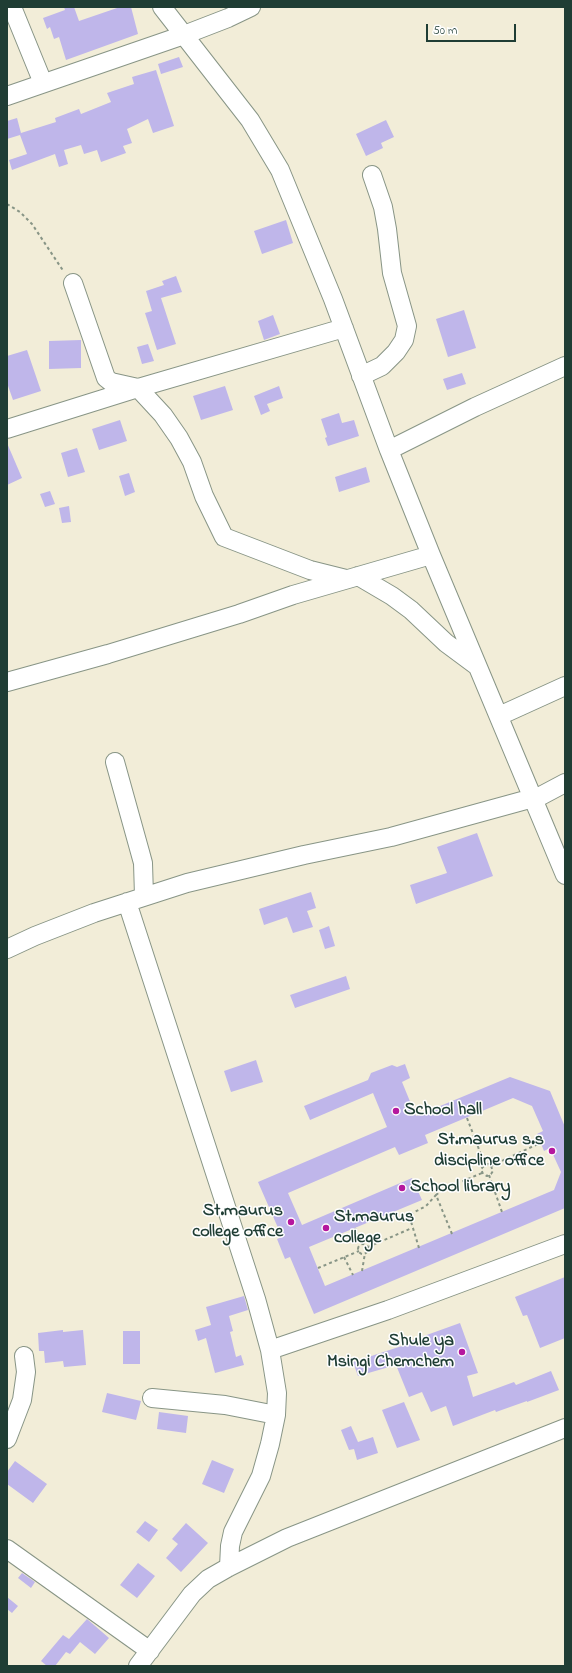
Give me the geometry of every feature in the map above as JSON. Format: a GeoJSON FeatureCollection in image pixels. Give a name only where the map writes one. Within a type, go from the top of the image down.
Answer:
{"type":"FeatureCollection","features":[{"type":"Feature","properties":{"kind":"street"},"geometry":{"type":"LineString","coordinates":[[12,7],[44,83]]}},
{"type":"Feature","properties":{"kind":"street"},"geometry":{"type":"LineString","coordinates":[[162,7],[250,120],[280,170],[344,328],[389,450],[431,555],[565,875]]}},
{"type":"Feature","properties":{"kind":"street"},"geometry":{"type":"LineString","coordinates":[[7,96],[184,35],[228,18],[251,7]]}},
{"type":"Feature","properties":{"kind":"street"},"geometry":{"type":"LineString","coordinates":[[361,376],[382,366],[396,352],[404,340],[407,326],[392,273],[383,207],[372,175]]}},
{"type":"Feature","properties":{"kind":"street"},"geometry":{"type":"LineString","coordinates":[[73,283],[106,378],[110,382],[138,388],[163,415],[179,438],[192,462],[204,496],[224,537],[310,570],[352,578],[392,596],[412,610],[446,643],[477,666]]}},
{"type":"Feature","properties":{"kind":"street"},"geometry":{"type":"LineString","coordinates":[[7,429],[138,388],[344,328]]}},
{"type":"Feature","properties":{"kind":"street"},"geometry":{"type":"LineString","coordinates":[[389,450],[475,407],[565,366]]}},
{"type":"Feature","properties":{"kind":"street"},"geometry":{"type":"LineString","coordinates":[[7,682],[122,650],[352,578],[431,555]]}},
{"type":"Feature","properties":{"kind":"street"},"geometry":{"type":"LineString","coordinates":[[499,716],[565,686]]}},
{"type":"Feature","properties":{"kind":"street"},"geometry":{"type":"LineString","coordinates":[[115,762],[136,831],[142,858],[144,896]]}},
{"type":"Feature","properties":{"kind":"street"},"geometry":{"type":"LineString","coordinates":[[7,949],[35,936],[144,896],[188,883],[288,858],[391,837],[533,799],[565,783]]}},
{"type":"Feature","properties":{"kind":"street"},"geometry":{"type":"LineString","coordinates":[[127,902],[256,1298],[270,1350],[277,1393],[276,1415],[261,1476],[233,1532],[230,1546],[229,1567]]}},
{"type":"Feature","properties":{"kind":"street"},"geometry":{"type":"LineString","coordinates":[[270,1350],[388,1310],[565,1244]]}},
{"type":"Feature","properties":{"kind":"street"},"geometry":{"type":"LineString","coordinates":[[7,1439],[22,1400],[26,1372],[24,1356]]}},
{"type":"Feature","properties":{"kind":"street"},"geometry":{"type":"LineString","coordinates":[[152,1398],[225,1405],[276,1415]]}},
{"type":"Feature","properties":{"kind":"street"},"geometry":{"type":"LineString","coordinates":[[138,1666],[192,1594],[208,1579],[229,1567],[287,1538],[565,1428]]}},
{"type":"Feature","properties":{"kind":"street"},"geometry":{"type":"LineString","coordinates":[[7,1549],[150,1651]]}},
{"type":"Feature","properties":{"kind":"path"},"geometry":{"type":"LineString","coordinates":[[7,204],[20,212],[32,224],[73,283]]}},
{"type":"Feature","properties":{"kind":"path"},"geometry":{"type":"LineString","coordinates":[[467,1118],[485,1165]]}},
{"type":"Feature","properties":{"kind":"path"},"geometry":{"type":"LineString","coordinates":[[485,1165],[488,1164],[491,1166],[540,1143]]}},
{"type":"Feature","properties":{"kind":"path"},"geometry":{"type":"LineString","coordinates":[[482,1173],[481,1169],[485,1165]]}},
{"type":"Feature","properties":{"kind":"path"},"geometry":{"type":"LineString","coordinates":[[491,1166],[492,1171],[489,1175],[502,1212]]}},
{"type":"Feature","properties":{"kind":"path"},"geometry":{"type":"LineString","coordinates":[[419,1248],[409,1216],[426,1206],[442,1190],[482,1173],[489,1175]]}},
{"type":"Feature","properties":{"kind":"path"},"geometry":{"type":"LineString","coordinates":[[436,1195],[452,1234]]}},
{"type":"Feature","properties":{"kind":"path"},"geometry":{"type":"LineString","coordinates":[[355,1228],[361,1244],[359,1251]]}},
{"type":"Feature","properties":{"kind":"path"},"geometry":{"type":"LineString","coordinates":[[368,1247],[412,1228]]}},
{"type":"Feature","properties":{"kind":"path"},"geometry":{"type":"LineString","coordinates":[[361,1244],[365,1244],[368,1247]]}},
{"type":"Feature","properties":{"kind":"path"},"geometry":{"type":"LineString","coordinates":[[362,1271],[365,1254],[368,1252],[368,1247]]}},
{"type":"Feature","properties":{"kind":"path"},"geometry":{"type":"LineString","coordinates":[[318,1268],[359,1251],[365,1254]]}},
{"type":"Feature","properties":{"kind":"path"},"geometry":{"type":"LineString","coordinates":[[344,1257],[353,1275]]}},
{"type":"Feature","properties":{"kind":"building"},"geometry":{"type":"Polygon","coordinates":[[[64,7],[74,7],[79,21],[120,7],[131,7],[138,34],[66,60],[59,37],[54,39],[50,27],[47,29],[43,18],[65,10],[64,7]]]}},
{"type":"Feature","properties":{"kind":"building"},"geometry":{"type":"Polygon","coordinates":[[[179,57],[183,67],[161,74],[158,64],[179,57]]]}},
{"type":"Feature","properties":{"kind":"building"},"geometry":{"type":"Polygon","coordinates":[[[156,70],[174,126],[153,133],[148,119],[127,129],[132,143],[123,146],[126,153],[101,162],[97,150],[84,154],[81,145],[64,150],[68,164],[59,167],[55,154],[12,170],[9,160],[27,154],[20,135],[7,139],[7,121],[17,118],[21,133],[56,122],[55,118],[79,109],[81,114],[111,102],[107,93],[134,84],[132,77],[156,70]]]}},
{"type":"Feature","properties":{"kind":"building"},"geometry":{"type":"Polygon","coordinates":[[[386,120],[394,137],[381,143],[383,148],[366,156],[356,134],[386,120]]]}},
{"type":"Feature","properties":{"kind":"building"},"geometry":{"type":"Polygon","coordinates":[[[286,220],[293,243],[262,254],[254,231],[286,220]]]}},
{"type":"Feature","properties":{"kind":"building"},"geometry":{"type":"Polygon","coordinates":[[[176,276],[182,292],[161,298],[176,344],[157,350],[145,313],[152,311],[146,291],[164,285],[162,281],[176,276]]]}},
{"type":"Feature","properties":{"kind":"building"},"geometry":{"type":"Polygon","coordinates":[[[464,310],[476,348],[448,357],[436,319],[464,310]]]}},
{"type":"Feature","properties":{"kind":"building"},"geometry":{"type":"Polygon","coordinates":[[[273,315],[280,334],[264,340],[258,321],[273,315]]]}},
{"type":"Feature","properties":{"kind":"building"},"geometry":{"type":"Polygon","coordinates":[[[81,340],[81,368],[49,369],[49,341],[81,340]]]}},
{"type":"Feature","properties":{"kind":"building"},"geometry":{"type":"Polygon","coordinates":[[[148,344],[154,361],[142,364],[137,347],[148,344]]]}},
{"type":"Feature","properties":{"kind":"building"},"geometry":{"type":"Polygon","coordinates":[[[27,350],[41,391],[13,400],[7,383],[7,356],[27,350]]]}},
{"type":"Feature","properties":{"kind":"building"},"geometry":{"type":"Polygon","coordinates":[[[462,373],[466,384],[447,390],[443,379],[462,373]]]}},
{"type":"Feature","properties":{"kind":"building"},"geometry":{"type":"Polygon","coordinates":[[[225,386],[233,410],[201,420],[193,396],[225,386]]]}},
{"type":"Feature","properties":{"kind":"building"},"geometry":{"type":"Polygon","coordinates":[[[279,386],[283,398],[267,404],[270,411],[261,415],[254,396],[279,386]]]}},
{"type":"Feature","properties":{"kind":"building"},"geometry":{"type":"Polygon","coordinates":[[[339,413],[342,423],[354,420],[359,436],[328,446],[325,438],[327,437],[321,419],[339,413]]]}},
{"type":"Feature","properties":{"kind":"building"},"geometry":{"type":"Polygon","coordinates":[[[120,420],[127,441],[99,450],[92,429],[120,420]]]}},
{"type":"Feature","properties":{"kind":"building"},"geometry":{"type":"Polygon","coordinates":[[[7,443],[22,478],[7,485],[7,443]]]}},
{"type":"Feature","properties":{"kind":"building"},"geometry":{"type":"Polygon","coordinates":[[[77,448],[85,472],[68,477],[61,453],[77,448]]]}},
{"type":"Feature","properties":{"kind":"building"},"geometry":{"type":"Polygon","coordinates":[[[366,467],[370,482],[339,492],[335,477],[366,467]]]}},
{"type":"Feature","properties":{"kind":"building"},"geometry":{"type":"Polygon","coordinates":[[[129,473],[135,492],[125,496],[119,476],[129,473]]]}},
{"type":"Feature","properties":{"kind":"building"},"geometry":{"type":"Polygon","coordinates":[[[50,491],[55,504],[45,507],[40,494],[50,491]]]}},
{"type":"Feature","properties":{"kind":"building"},"geometry":{"type":"Polygon","coordinates":[[[69,506],[71,522],[62,523],[59,508],[69,506]]]}},
{"type":"Feature","properties":{"kind":"building"},"geometry":{"type":"Polygon","coordinates":[[[477,833],[493,876],[416,904],[410,885],[447,873],[437,847],[477,833]]]}},
{"type":"Feature","properties":{"kind":"building"},"geometry":{"type":"Polygon","coordinates":[[[311,892],[316,908],[307,911],[313,927],[293,933],[287,917],[264,925],[259,909],[311,892]]]}},
{"type":"Feature","properties":{"kind":"building"},"geometry":{"type":"Polygon","coordinates":[[[329,926],[335,946],[325,949],[319,930],[329,926]]]}},
{"type":"Feature","properties":{"kind":"building"},"geometry":{"type":"Polygon","coordinates":[[[346,976],[350,989],[295,1008],[290,995],[346,976]]]}},
{"type":"Feature","properties":{"kind":"building"},"geometry":{"type":"Polygon","coordinates":[[[256,1060],[263,1082],[231,1092],[224,1071],[256,1060]]]}},
{"type":"Feature","properties":{"kind":"building"},"geometry":{"type":"Polygon","coordinates":[[[405,1064],[410,1078],[402,1082],[416,1116],[510,1077],[550,1091],[565,1127],[565,1208],[314,1314],[290,1257],[285,1259],[277,1239],[282,1237],[258,1182],[387,1127],[373,1093],[310,1120],[304,1106],[368,1080],[371,1073],[392,1065],[397,1067],[405,1064]],[[513,1098],[425,1135],[428,1143],[399,1155],[395,1147],[288,1193],[302,1225],[412,1178],[422,1200],[309,1247],[325,1286],[554,1190],[561,1172],[550,1148],[544,1151],[537,1134],[543,1131],[532,1106],[513,1098]]]}},
{"type":"Feature","properties":{"kind":"building"},"geometry":{"type":"Polygon","coordinates":[[[565,1277],[565,1338],[540,1348],[527,1315],[523,1316],[515,1297],[565,1277]]]}},
{"type":"Feature","properties":{"kind":"building"},"geometry":{"type":"Polygon","coordinates":[[[244,1296],[248,1310],[229,1316],[233,1331],[230,1332],[236,1357],[241,1355],[244,1365],[215,1373],[206,1338],[198,1341],[195,1330],[211,1325],[206,1307],[244,1296]]]}},
{"type":"Feature","properties":{"kind":"building"},"geometry":{"type":"Polygon","coordinates":[[[460,1323],[478,1373],[467,1376],[473,1397],[514,1382],[516,1385],[551,1371],[559,1390],[496,1412],[495,1410],[453,1426],[446,1406],[431,1412],[422,1392],[409,1397],[396,1365],[358,1376],[353,1362],[411,1343],[410,1341],[460,1323]]]}},
{"type":"Feature","properties":{"kind":"building"},"geometry":{"type":"Polygon","coordinates":[[[63,1330],[63,1332],[83,1330],[86,1365],[64,1367],[63,1361],[45,1363],[44,1351],[39,1351],[38,1333],[63,1330]]]}},
{"type":"Feature","properties":{"kind":"building"},"geometry":{"type":"Polygon","coordinates":[[[123,1331],[140,1331],[140,1364],[123,1364],[123,1331]]]}},
{"type":"Feature","properties":{"kind":"building"},"geometry":{"type":"Polygon","coordinates":[[[107,1393],[141,1401],[136,1420],[102,1412],[107,1393]]]}},
{"type":"Feature","properties":{"kind":"building"},"geometry":{"type":"Polygon","coordinates":[[[404,1402],[420,1440],[397,1448],[382,1410],[404,1402]]]}},
{"type":"Feature","properties":{"kind":"building"},"geometry":{"type":"Polygon","coordinates":[[[159,1412],[188,1416],[186,1433],[157,1429],[159,1412]]]}},
{"type":"Feature","properties":{"kind":"building"},"geometry":{"type":"Polygon","coordinates":[[[351,1426],[358,1442],[373,1437],[378,1453],[357,1460],[354,1449],[349,1450],[341,1430],[351,1426]]]}},
{"type":"Feature","properties":{"kind":"building"},"geometry":{"type":"Polygon","coordinates":[[[212,1460],[234,1469],[224,1493],[202,1484],[212,1460]]]}},
{"type":"Feature","properties":{"kind":"building"},"geometry":{"type":"Polygon","coordinates":[[[15,1461],[47,1484],[33,1503],[7,1484],[7,1472],[15,1461]]]}},
{"type":"Feature","properties":{"kind":"building"},"geometry":{"type":"Polygon","coordinates":[[[145,1521],[158,1530],[149,1542],[136,1532],[145,1521]]]}},
{"type":"Feature","properties":{"kind":"building"},"geometry":{"type":"Polygon","coordinates":[[[186,1523],[208,1543],[181,1572],[166,1558],[178,1544],[172,1539],[186,1523]]]}},
{"type":"Feature","properties":{"kind":"building"},"geometry":{"type":"Polygon","coordinates":[[[138,1563],[155,1576],[137,1598],[120,1585],[138,1563]]]}},
{"type":"Feature","properties":{"kind":"building"},"geometry":{"type":"Polygon","coordinates":[[[22,1573],[35,1582],[31,1588],[18,1578],[22,1573]]]}},
{"type":"Feature","properties":{"kind":"building"},"geometry":{"type":"Polygon","coordinates":[[[7,1597],[18,1606],[12,1613],[7,1609],[7,1597]]]}},
{"type":"Feature","properties":{"kind":"building"},"geometry":{"type":"Polygon","coordinates":[[[87,1619],[109,1638],[95,1654],[80,1642],[70,1654],[66,1652],[55,1666],[47,1666],[41,1661],[63,1635],[69,1639],[87,1619]]]}},
{"type":"Feature","properties":{"kind":"place","name":"School hall"},"geometry":{"type":"Point","coordinates":[396,1111]}},
{"type":"Feature","properties":{"kind":"place","name":"St.maurus s.s discipline office"},"geometry":{"type":"Point","coordinates":[552,1151]}},
{"type":"Feature","properties":{"kind":"place","name":"School library"},"geometry":{"type":"Point","coordinates":[402,1188]}},
{"type":"Feature","properties":{"kind":"place","name":"St.maurus college office"},"geometry":{"type":"Point","coordinates":[291,1222]}},
{"type":"Feature","properties":{"kind":"place","name":"St.maurus college"},"geometry":{"type":"Point","coordinates":[326,1228]}},
{"type":"Feature","properties":{"kind":"place","name":"Shule ya Msingi Chemchem"},"geometry":{"type":"Point","coordinates":[462,1352]}}]}
